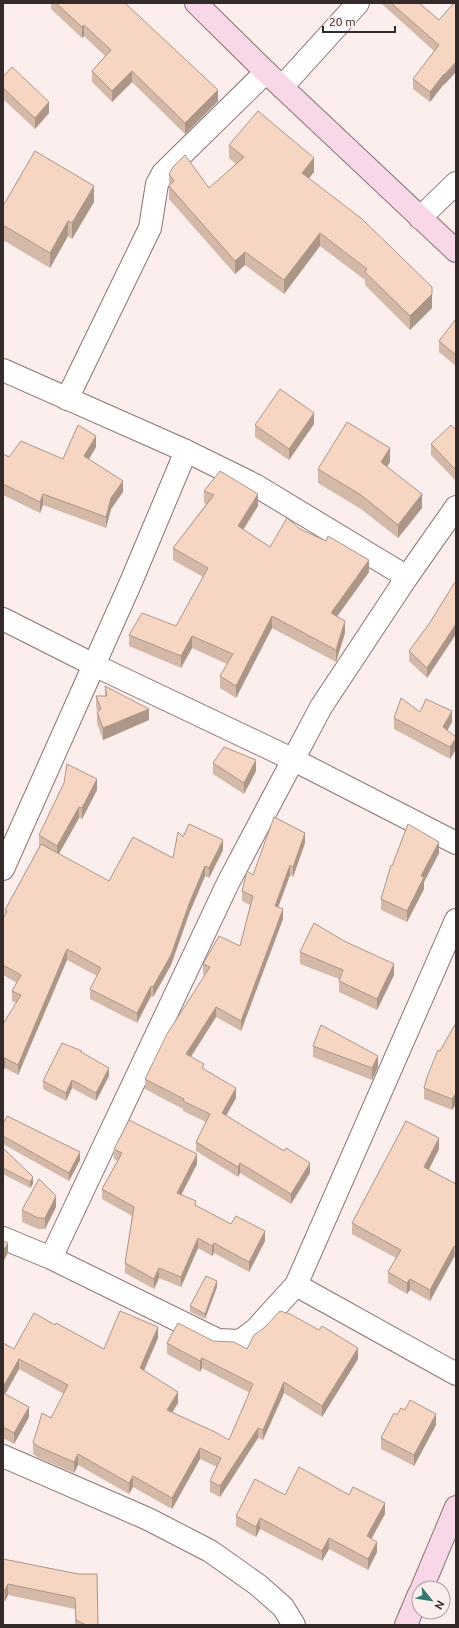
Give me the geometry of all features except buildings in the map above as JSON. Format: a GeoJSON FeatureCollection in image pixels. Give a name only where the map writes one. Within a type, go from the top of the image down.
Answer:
{"type":"FeatureCollection","features":[{"type":"Feature","properties":{"kind":"main road"},"geometry":{"type":"LineString","coordinates":[[196,3],[456,251]]}},
{"type":"Feature","properties":{"kind":"main road"},"geometry":{"type":"LineString","coordinates":[[425,1580],[456,1507]]}},
{"type":"Feature","properties":{"kind":"main road"},"geometry":{"type":"LineString","coordinates":[[406,1625],[411,1613]]}},
{"type":"Feature","properties":{"kind":"street"},"geometry":{"type":"LineString","coordinates":[[67,399],[150,228],[157,184],[164,173],[274,79],[358,3]]}},
{"type":"Feature","properties":{"kind":"street"},"geometry":{"type":"LineString","coordinates":[[420,218],[456,183]]}},
{"type":"Feature","properties":{"kind":"street"},"geometry":{"type":"LineString","coordinates":[[3,370],[186,451],[255,485],[407,576]]}},
{"type":"Feature","properties":{"kind":"street"},"geometry":{"type":"LineString","coordinates":[[3,869],[131,582],[186,451]]}},
{"type":"Feature","properties":{"kind":"street"},"geometry":{"type":"LineString","coordinates":[[51,1258],[228,883],[321,707],[407,576],[456,507]]}},
{"type":"Feature","properties":{"kind":"street"},"geometry":{"type":"LineString","coordinates":[[3,619],[94,665],[294,760],[456,843]]}},
{"type":"Feature","properties":{"kind":"street"},"geometry":{"type":"LineString","coordinates":[[3,1238],[51,1258],[218,1340],[240,1341],[256,1329],[296,1285],[456,920]]}},
{"type":"Feature","properties":{"kind":"street"},"geometry":{"type":"LineString","coordinates":[[296,1285],[456,1374]]}},
{"type":"Feature","properties":{"kind":"street"},"geometry":{"type":"LineString","coordinates":[[3,1456],[148,1519],[210,1551],[258,1585],[283,1607],[294,1625]]}}]}
